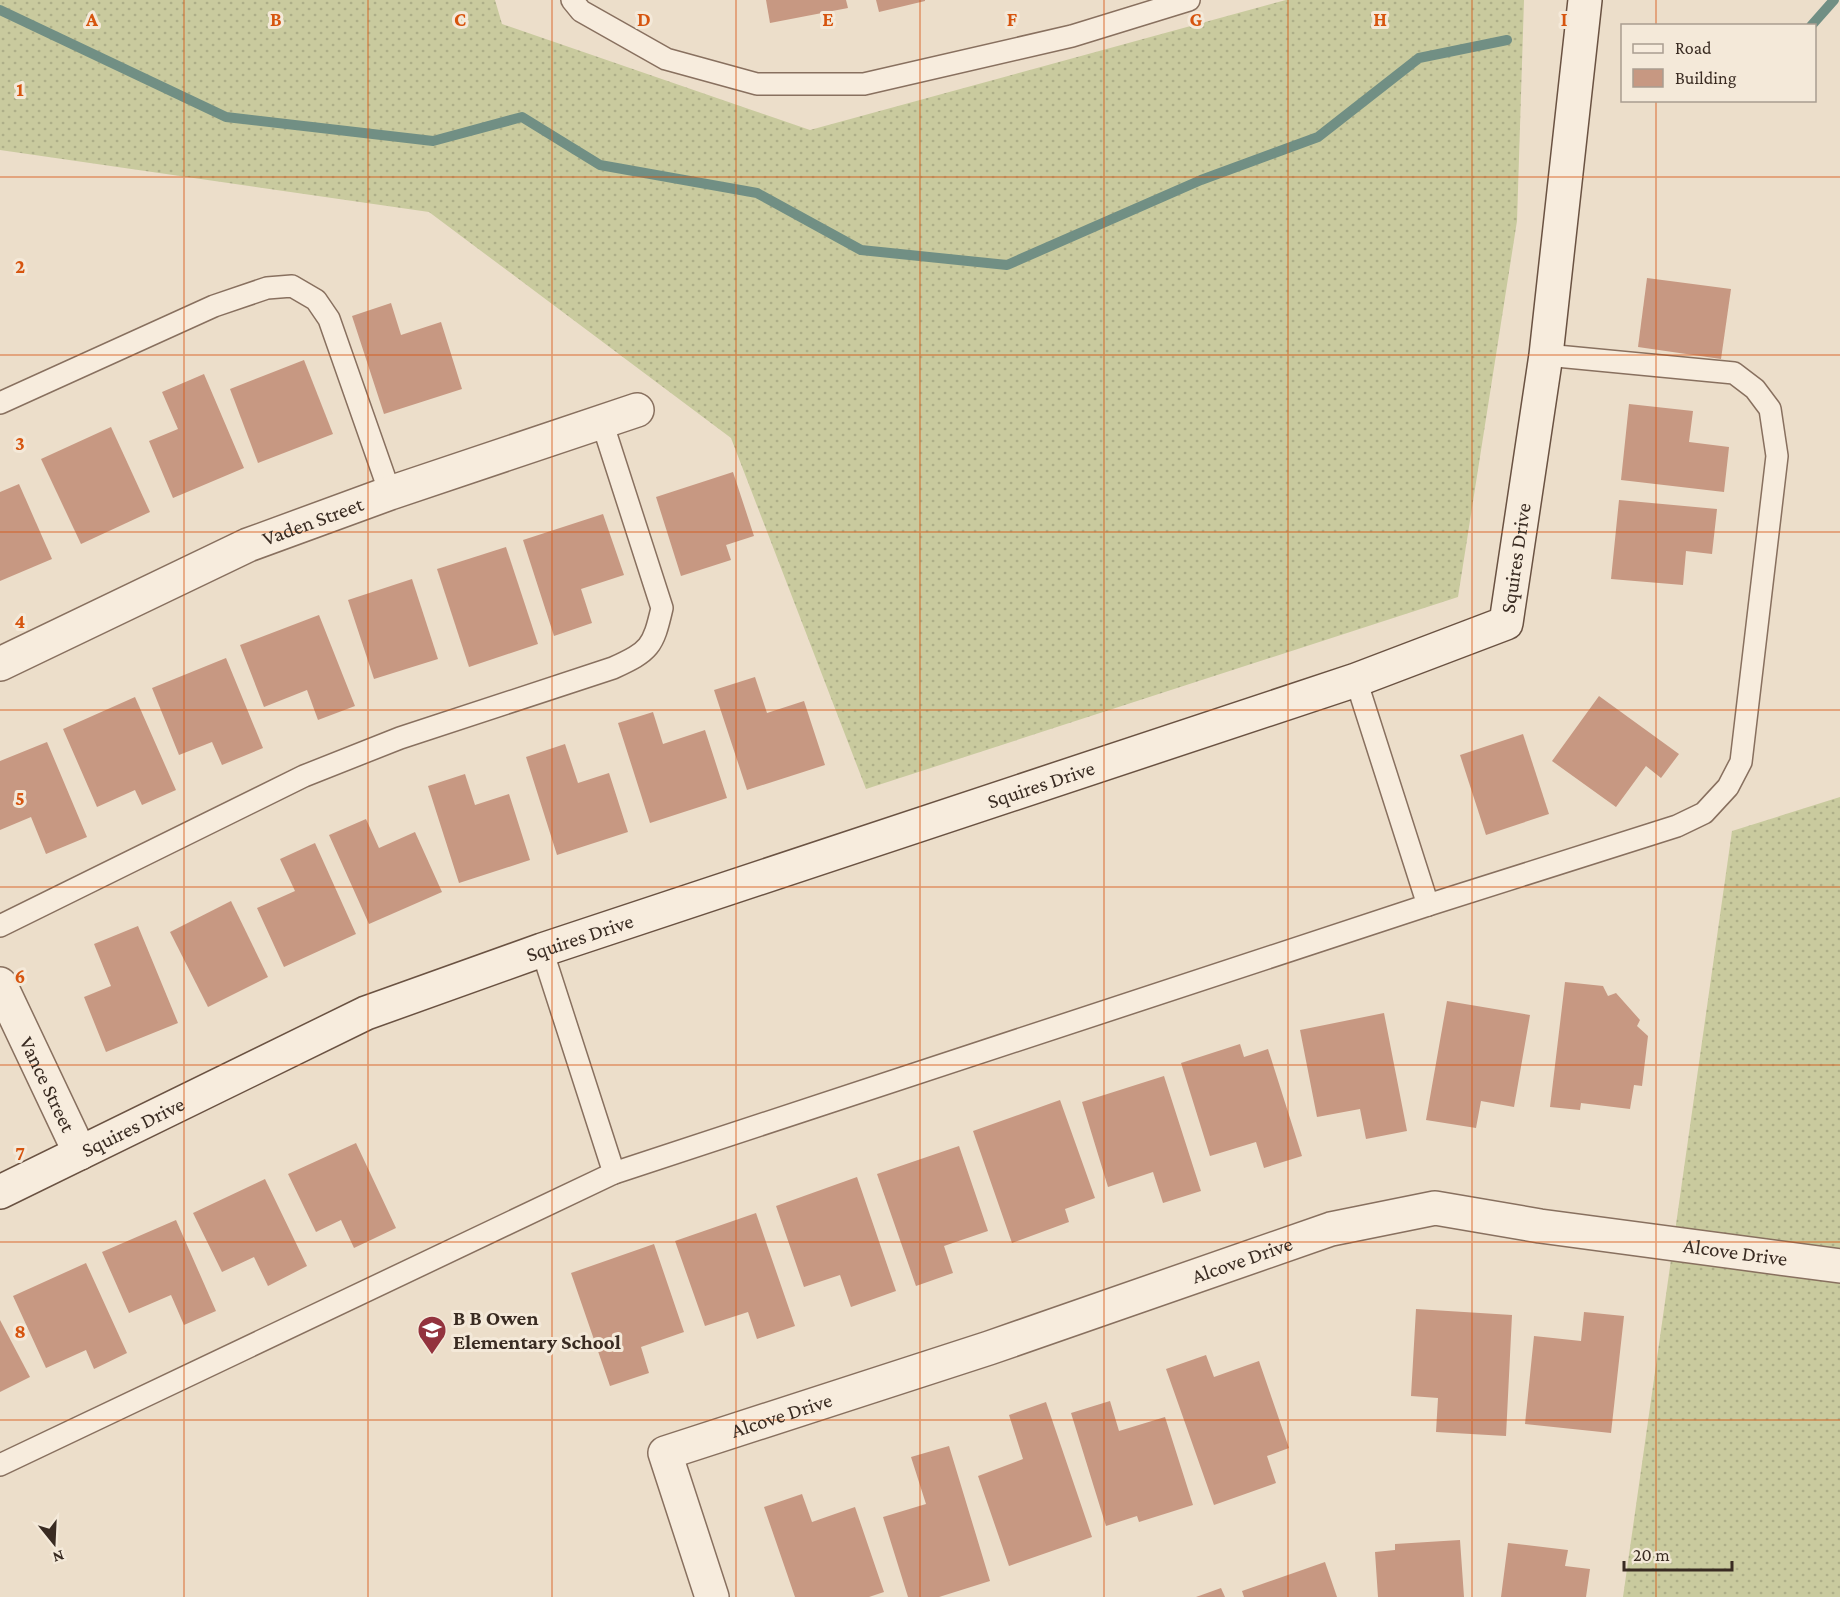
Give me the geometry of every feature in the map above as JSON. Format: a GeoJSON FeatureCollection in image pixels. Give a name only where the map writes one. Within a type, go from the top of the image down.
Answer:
{"type":"FeatureCollection","features":[{"type":"Feature","properties":{"kind":"street","name":"Squires Drive"},"geometry":{"type":"LineString","coordinates":[[0,1192],[366,1013],[542,950],[1356,680],[1506,623],[1546,355],[1585,0]]}},
{"type":"Feature","properties":{"kind":"street","name":"Vaden Street"},"geometry":{"type":"LineString","coordinates":[[0,664],[248,545],[390,493],[637,410]]}},
{"type":"Feature","properties":{"kind":"street","name":"Vance Street"},"geometry":{"type":"LineString","coordinates":[[0,984],[80,1153]]}},
{"type":"Feature","properties":{"kind":"street","name":"Alcove Drive"},"geometry":{"type":"LineString","coordinates":[[712,1597],[665,1453],[989,1348],[1331,1229],[1435,1209],[1540,1226],[1840,1266]]}},
{"type":"Feature","properties":{"kind":"lane"},"geometry":{"type":"LineString","coordinates":[[572,0],[581,11],[666,59],[757,84],[864,84],[1072,36],[1189,0]]}},
{"type":"Feature","properties":{"kind":"lane"},"geometry":{"type":"LineString","coordinates":[[0,403],[214,306],[267,288],[292,286],[316,300],[329,319],[390,493]]}},
{"type":"Feature","properties":{"kind":"lane"},"geometry":{"type":"LineString","coordinates":[[0,1466],[614,1173],[1428,905],[1677,826],[1704,813],[1728,787],[1741,762],[1777,456],[1770,409],[1755,389],[1734,373],[1546,355]]}},
{"type":"Feature","properties":{"kind":"lane"},"geometry":{"type":"LineString","coordinates":[[0,926],[304,776],[400,738],[613,668],[640,655],[655,636],[662,608],[602,422]]}},
{"type":"Feature","properties":{"kind":"lane"},"geometry":{"type":"LineString","coordinates":[[1356,680],[1428,905]]}},
{"type":"Feature","properties":{"kind":"lane"},"geometry":{"type":"LineString","coordinates":[[542,950],[614,1173]]}},
{"type":"Feature","properties":{"kind":"green space"},"geometry":{"type":"Polygon","coordinates":[[[0,0],[495,0],[502,24],[810,130],[1286,0],[1524,0],[1517,221],[1458,597],[866,789],[731,438],[429,212],[0,150],[0,0]]]}},
{"type":"Feature","properties":{"kind":"green space"},"geometry":{"type":"Polygon","coordinates":[[[1840,797],[1840,1597],[1623,1597],[1732,831],[1840,797]]]}},
{"type":"Feature","properties":{"kind":"building"},"geometry":{"type":"Polygon","coordinates":[[[766,0],[846,0],[848,8],[770,23],[766,0]]]}},
{"type":"Feature","properties":{"kind":"building"},"geometry":{"type":"Polygon","coordinates":[[[876,0],[925,0],[925,1],[879,12],[876,0]]]}},
{"type":"Feature","properties":{"kind":"building"},"geometry":{"type":"Polygon","coordinates":[[[1647,278],[1731,289],[1721,359],[1638,347],[1647,278]]]}},
{"type":"Feature","properties":{"kind":"building"},"geometry":{"type":"Polygon","coordinates":[[[391,303],[401,335],[441,322],[462,389],[384,414],[352,316],[391,303]]]}},
{"type":"Feature","properties":{"kind":"building"},"geometry":{"type":"Polygon","coordinates":[[[304,360],[333,434],[258,463],[230,389],[304,360]]]}},
{"type":"Feature","properties":{"kind":"building"},"geometry":{"type":"Polygon","coordinates":[[[204,374],[244,468],[173,498],[149,441],[178,429],[162,392],[204,374]]]}},
{"type":"Feature","properties":{"kind":"building"},"geometry":{"type":"Polygon","coordinates":[[[1629,404],[1693,411],[1689,442],[1729,447],[1724,492],[1621,480],[1629,404]]]}},
{"type":"Feature","properties":{"kind":"building"},"geometry":{"type":"Polygon","coordinates":[[[111,427],[150,512],[81,544],[41,459],[111,427]]]}},
{"type":"Feature","properties":{"kind":"building"},"geometry":{"type":"Polygon","coordinates":[[[733,472],[754,536],[726,545],[731,560],[681,576],[656,497],[733,472]]]}},
{"type":"Feature","properties":{"kind":"building"},"geometry":{"type":"Polygon","coordinates":[[[19,484],[52,559],[0,581],[0,492],[19,484]]]}},
{"type":"Feature","properties":{"kind":"building"},"geometry":{"type":"Polygon","coordinates":[[[1619,500],[1717,509],[1712,554],[1686,551],[1683,585],[1611,579],[1619,500]]]}},
{"type":"Feature","properties":{"kind":"building"},"geometry":{"type":"Polygon","coordinates":[[[603,514],[624,575],[581,589],[592,623],[554,636],[523,540],[603,514]]]}},
{"type":"Feature","properties":{"kind":"building"},"geometry":{"type":"Polygon","coordinates":[[[506,547],[538,644],[469,667],[437,569],[506,547]]]}},
{"type":"Feature","properties":{"kind":"building"},"geometry":{"type":"Polygon","coordinates":[[[412,579],[438,659],[374,679],[348,600],[412,579]]]}},
{"type":"Feature","properties":{"kind":"building"},"geometry":{"type":"Polygon","coordinates":[[[319,615],[355,706],[318,720],[307,690],[264,707],[240,645],[319,615]]]}},
{"type":"Feature","properties":{"kind":"building"},"geometry":{"type":"Polygon","coordinates":[[[226,658],[263,748],[222,765],[212,742],[179,755],[152,688],[226,658]]]}},
{"type":"Feature","properties":{"kind":"building"},"geometry":{"type":"Polygon","coordinates":[[[755,677],[767,713],[804,701],[825,765],[747,790],[714,690],[755,677]]]}},
{"type":"Feature","properties":{"kind":"building"},"geometry":{"type":"Polygon","coordinates":[[[1599,696],[1679,754],[1661,778],[1646,766],[1616,807],[1552,761],[1599,696]]]}},
{"type":"Feature","properties":{"kind":"building"},"geometry":{"type":"Polygon","coordinates":[[[135,697],[176,790],[142,805],[135,790],[97,807],[63,729],[135,697]]]}},
{"type":"Feature","properties":{"kind":"building"},"geometry":{"type":"Polygon","coordinates":[[[653,712],[663,744],[705,730],[727,798],[650,823],[618,723],[653,712]]]}},
{"type":"Feature","properties":{"kind":"building"},"geometry":{"type":"Polygon","coordinates":[[[1523,734],[1549,814],[1486,835],[1460,755],[1523,734]]]}},
{"type":"Feature","properties":{"kind":"building"},"geometry":{"type":"Polygon","coordinates":[[[47,742],[87,837],[46,854],[31,817],[0,830],[0,761],[47,742]]]}},
{"type":"Feature","properties":{"kind":"building"},"geometry":{"type":"Polygon","coordinates":[[[565,744],[578,783],[609,773],[628,832],[557,855],[526,757],[565,744]]]}},
{"type":"Feature","properties":{"kind":"building"},"geometry":{"type":"Polygon","coordinates":[[[465,774],[475,805],[509,794],[530,860],[459,883],[428,786],[465,774]]]}},
{"type":"Feature","properties":{"kind":"building"},"geometry":{"type":"Polygon","coordinates":[[[366,819],[379,848],[415,832],[442,892],[369,924],[329,835],[366,819]]]}},
{"type":"Feature","properties":{"kind":"building"},"geometry":{"type":"Polygon","coordinates":[[[315,843],[356,934],[284,967],[257,908],[295,891],[280,859],[315,843]]]}},
{"type":"Feature","properties":{"kind":"building"},"geometry":{"type":"Polygon","coordinates":[[[231,901],[268,977],[208,1007],[170,932],[231,901]]]}},
{"type":"Feature","properties":{"kind":"building"},"geometry":{"type":"Polygon","coordinates":[[[138,926],[178,1023],[106,1052],[84,997],[111,986],[94,944],[138,926]]]}},
{"type":"Feature","properties":{"kind":"building"},"geometry":{"type":"Polygon","coordinates":[[[1565,982],[1603,986],[1608,996],[1616,993],[1640,1020],[1637,1026],[1648,1036],[1642,1086],[1634,1085],[1630,1109],[1581,1103],[1580,1110],[1550,1107],[1565,982]]]}},
{"type":"Feature","properties":{"kind":"building"},"geometry":{"type":"Polygon","coordinates":[[[1447,1001],[1530,1015],[1514,1107],[1481,1101],[1476,1128],[1426,1120],[1447,1001]]]}},
{"type":"Feature","properties":{"kind":"building"},"geometry":{"type":"Polygon","coordinates":[[[1384,1013],[1407,1131],[1366,1139],[1360,1109],[1317,1117],[1300,1030],[1384,1013]]]}},
{"type":"Feature","properties":{"kind":"building"},"geometry":{"type":"Polygon","coordinates":[[[1240,1044],[1244,1057],[1268,1049],[1302,1156],[1264,1168],[1256,1142],[1210,1156],[1181,1063],[1240,1044]]]}},
{"type":"Feature","properties":{"kind":"building"},"geometry":{"type":"Polygon","coordinates":[[[1164,1076],[1201,1191],[1163,1203],[1153,1172],[1108,1187],[1082,1102],[1164,1076]]]}},
{"type":"Feature","properties":{"kind":"building"},"geometry":{"type":"Polygon","coordinates":[[[1060,1100],[1095,1198],[1065,1209],[1069,1222],[1012,1243],[973,1131],[1060,1100]]]}},
{"type":"Feature","properties":{"kind":"building"},"geometry":{"type":"Polygon","coordinates":[[[356,1143],[396,1228],[354,1248],[341,1220],[316,1232],[288,1174],[356,1143]]]}},
{"type":"Feature","properties":{"kind":"building"},"geometry":{"type":"Polygon","coordinates":[[[959,1146],[988,1231],[944,1246],[953,1273],[916,1286],[877,1174],[959,1146]]]}},
{"type":"Feature","properties":{"kind":"building"},"geometry":{"type":"Polygon","coordinates":[[[857,1177],[896,1291],[851,1307],[840,1275],[804,1287],[776,1206],[857,1177]]]}},
{"type":"Feature","properties":{"kind":"building"},"geometry":{"type":"Polygon","coordinates":[[[265,1179],[307,1266],[268,1286],[254,1257],[222,1272],[193,1213],[265,1179]]]}},
{"type":"Feature","properties":{"kind":"building"},"geometry":{"type":"Polygon","coordinates":[[[756,1213],[795,1326],[757,1339],[748,1312],[705,1326],[675,1241],[756,1213]]]}},
{"type":"Feature","properties":{"kind":"building"},"geometry":{"type":"Polygon","coordinates":[[[176,1220],[216,1311],[184,1325],[171,1295],[129,1313],[102,1252],[176,1220]]]}},
{"type":"Feature","properties":{"kind":"building"},"geometry":{"type":"Polygon","coordinates":[[[654,1244],[684,1332],[641,1347],[649,1373],[610,1386],[571,1273],[654,1244]]]}},
{"type":"Feature","properties":{"kind":"building"},"geometry":{"type":"Polygon","coordinates":[[[86,1263],[127,1353],[94,1369],[86,1350],[46,1368],[13,1296],[86,1263]]]}},
{"type":"Feature","properties":{"kind":"building"},"geometry":{"type":"Polygon","coordinates":[[[1416,1309],[1512,1315],[1506,1436],[1436,1432],[1438,1398],[1411,1396],[1416,1309]]]}},
{"type":"Feature","properties":{"kind":"building"},"geometry":{"type":"Polygon","coordinates":[[[1584,1312],[1624,1316],[1611,1433],[1525,1424],[1534,1336],[1581,1341],[1584,1312]]]}},
{"type":"Feature","properties":{"kind":"building"},"geometry":{"type":"Polygon","coordinates":[[[0,1320],[30,1377],[0,1392],[0,1320]]]}},
{"type":"Feature","properties":{"kind":"building"},"geometry":{"type":"Polygon","coordinates":[[[1206,1355],[1214,1377],[1259,1361],[1289,1448],[1267,1456],[1276,1483],[1214,1505],[1166,1369],[1206,1355]]]}},
{"type":"Feature","properties":{"kind":"building"},"geometry":{"type":"Polygon","coordinates":[[[1110,1401],[1119,1431],[1165,1417],[1193,1505],[1139,1522],[1137,1516],[1106,1526],[1071,1413],[1110,1401]]]}},
{"type":"Feature","properties":{"kind":"building"},"geometry":{"type":"Polygon","coordinates":[[[1046,1402],[1092,1537],[1009,1566],[978,1476],[1023,1459],[1009,1415],[1046,1402]]]}},
{"type":"Feature","properties":{"kind":"building"},"geometry":{"type":"Polygon","coordinates":[[[949,1446],[990,1581],[939,1597],[908,1597],[883,1517],[926,1504],[911,1457],[949,1446]]]}},
{"type":"Feature","properties":{"kind":"building"},"geometry":{"type":"Polygon","coordinates":[[[802,1494],[812,1522],[855,1507],[884,1592],[869,1597],[795,1597],[764,1507],[802,1494]]]}},
{"type":"Feature","properties":{"kind":"building"},"geometry":{"type":"Polygon","coordinates":[[[1460,1540],[1464,1597],[1378,1597],[1375,1552],[1395,1550],[1395,1544],[1460,1540]]]}},
{"type":"Feature","properties":{"kind":"building"},"geometry":{"type":"Polygon","coordinates":[[[1508,1543],[1568,1550],[1565,1566],[1590,1569],[1586,1597],[1501,1597],[1508,1543]]]}},
{"type":"Feature","properties":{"kind":"building"},"geometry":{"type":"Polygon","coordinates":[[[1325,1562],[1337,1597],[1244,1597],[1242,1591],[1325,1562]]]}},
{"type":"Feature","properties":{"kind":"building"},"geometry":{"type":"Polygon","coordinates":[[[1221,1588],[1225,1597],[1196,1597],[1221,1588]]]}},
{"type":"Feature","properties":{"kind":"waterway"},"geometry":{"type":"LineString","coordinates":[[1813,24],[1834,0]]}},
{"type":"Feature","properties":{"kind":"waterway"},"geometry":{"type":"LineString","coordinates":[[0,10],[226,117],[433,141],[522,117],[600,165],[757,193],[861,250],[1007,265],[1201,180],[1318,137],[1419,58],[1507,40]]}},
{"type":"Feature","properties":{"kind":"place","name":"B B Owen Elementary School"},"geometry":{"type":"Point","coordinates":[432,1356]}}]}
